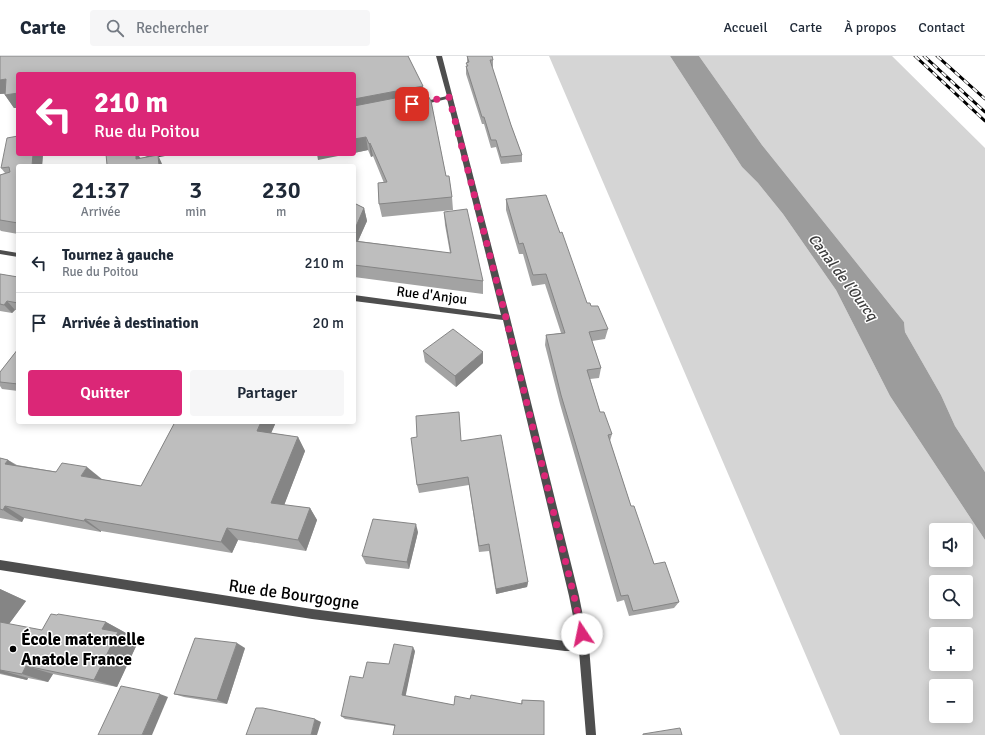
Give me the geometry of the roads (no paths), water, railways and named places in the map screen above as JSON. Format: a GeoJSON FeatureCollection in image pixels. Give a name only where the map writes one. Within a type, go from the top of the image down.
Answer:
{"type":"FeatureCollection","features":[{"type":"Feature","properties":{"kind":"street"},"geometry":{"type":"LineString","coordinates":[[440,56],[572,589],[584,646],[591,735]]}},
{"type":"Feature","properties":{"kind":"street"},"geometry":{"type":"LineString","coordinates":[[412,104],[449,97]]}},
{"type":"Feature","properties":{"kind":"street"},"geometry":{"type":"LineString","coordinates":[[139,159],[155,156]]}},
{"type":"Feature","properties":{"kind":"street"},"geometry":{"type":"LineString","coordinates":[[0,252],[16,255]]}},
{"type":"Feature","properties":{"kind":"street","name":"Rue d'Anjou"},"geometry":{"type":"LineString","coordinates":[[356,298],[506,318]]}},
{"type":"Feature","properties":{"kind":"street","name":"Rue de Bourgogne"},"geometry":{"type":"LineString","coordinates":[[0,565],[312,614],[565,646],[584,646]]}},
{"type":"Feature","properties":{"kind":"water","name":"Canal de l'Ourcq"},"geometry":{"type":"Polygon","coordinates":[[[670,56],[699,56],[762,145],[904,322],[905,332],[941,395],[955,426],[985,472],[985,540],[890,396],[836,290],[783,214],[758,183],[742,167],[670,56]]]}},
{"type":"Feature","properties":{"kind":"railway"},"geometry":{"type":"LineString","coordinates":[[915,56],[985,121]]}},
{"type":"Feature","properties":{"kind":"railway"},"geometry":{"type":"LineString","coordinates":[[924,56],[985,112]]}},
{"type":"Feature","properties":{"kind":"railway"},"geometry":{"type":"LineString","coordinates":[[937,56],[985,99]]}},
{"type":"Feature","properties":{"kind":"place","name":"École maternelle Anatole France"},"geometry":{"type":"Point","coordinates":[13,649]}}]}
